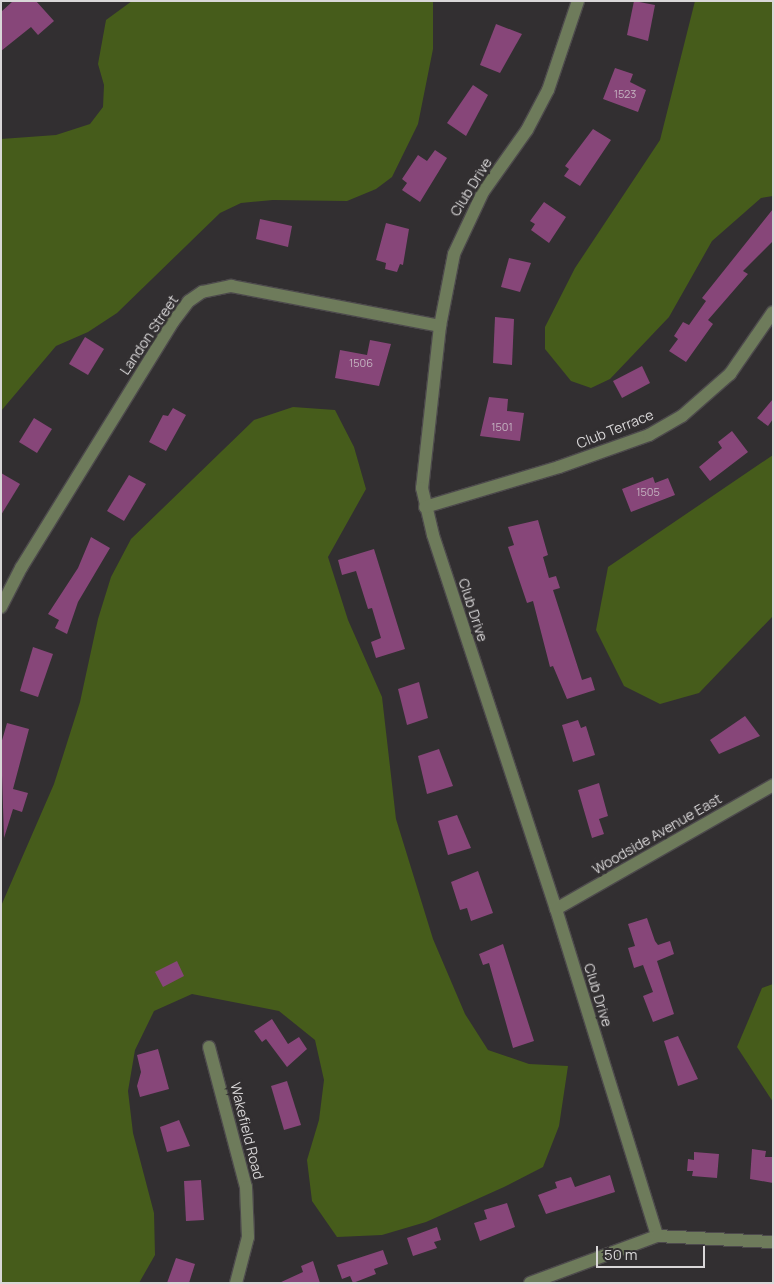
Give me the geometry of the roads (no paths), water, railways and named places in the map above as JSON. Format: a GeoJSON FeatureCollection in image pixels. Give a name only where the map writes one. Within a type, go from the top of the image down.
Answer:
{"type":"FeatureCollection","features":[{"type":"Feature","properties":{"kind":"street","name":"Club Drive"},"geometry":{"type":"LineString","coordinates":[[578,1],[548,90],[527,130],[465,222],[454,254],[440,326],[423,468],[425,507],[556,909],[657,1236]]}},
{"type":"Feature","properties":{"kind":"street","name":"Landon Street"},"geometry":{"type":"LineString","coordinates":[[1,607],[21,568],[173,322],[189,301],[202,292],[231,286],[440,326]]}},
{"type":"Feature","properties":{"kind":"street","name":"Club Terrace"},"geometry":{"type":"LineString","coordinates":[[425,507],[559,467],[649,435],[682,416],[730,374],[773,312]]}},
{"type":"Feature","properties":{"kind":"street","name":"Woodside Avenue East"},"geometry":{"type":"LineString","coordinates":[[556,909],[773,785]]}},
{"type":"Feature","properties":{"kind":"street","name":"Wakefield Road"},"geometry":{"type":"LineString","coordinates":[[209,1047],[246,1187],[248,1237],[236,1283]]}},
{"type":"Feature","properties":{"kind":"street"},"geometry":{"type":"LineString","coordinates":[[530,1283],[657,1236],[773,1242]]}}]}
